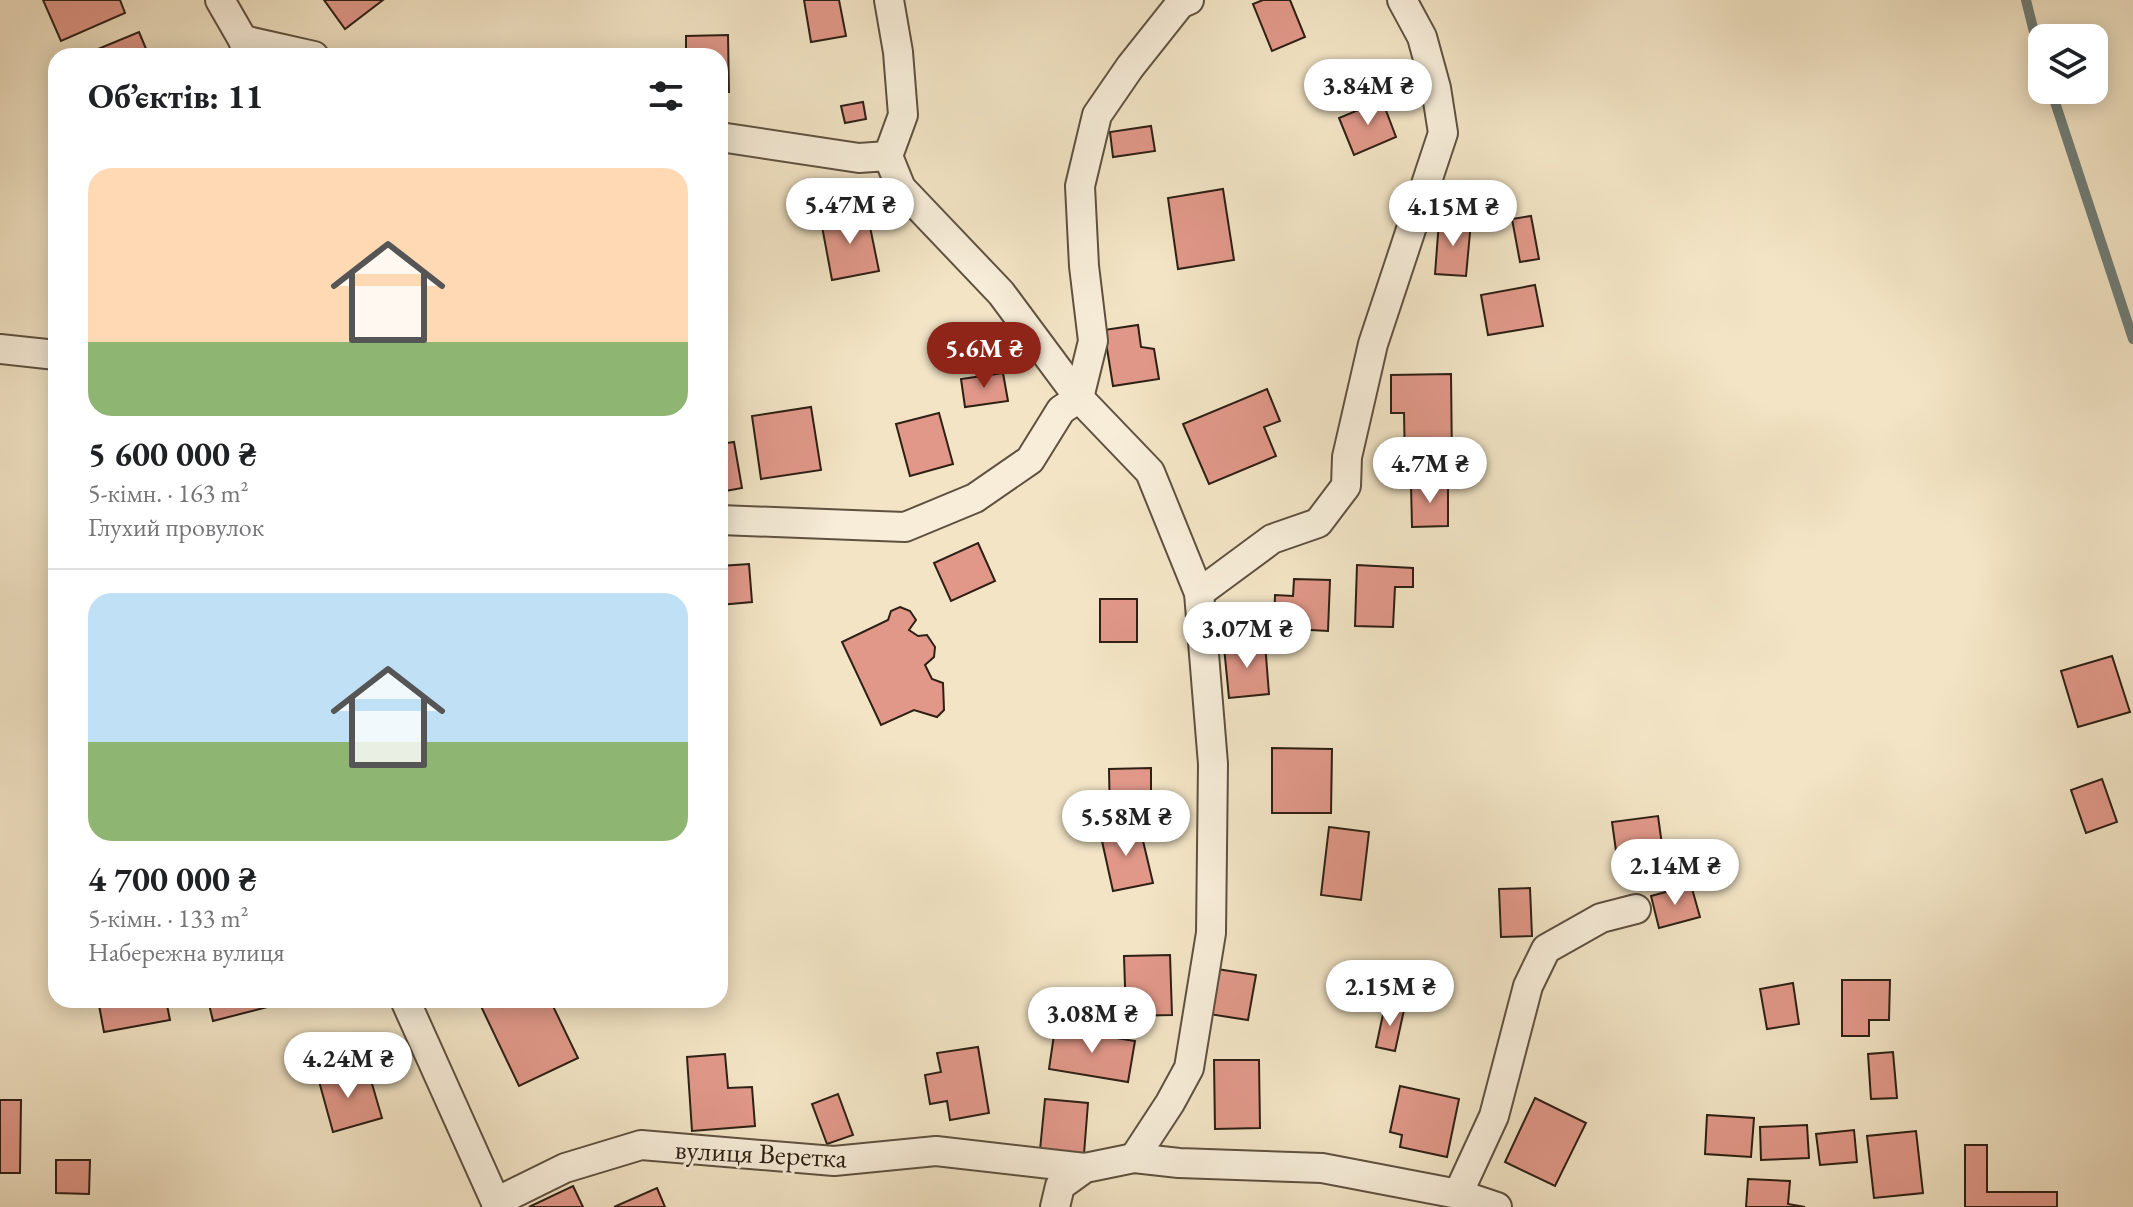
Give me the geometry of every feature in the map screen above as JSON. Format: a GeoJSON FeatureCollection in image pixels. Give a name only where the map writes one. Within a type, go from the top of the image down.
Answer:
{"type":"FeatureCollection","features":[{"type":"Feature","properties":{"kind":"street"},"geometry":{"type":"LineString","coordinates":[[220,0],[245,48]]}},
{"type":"Feature","properties":{"kind":"street"},"geometry":{"type":"LineString","coordinates":[[889,0],[898,52],[903,115],[888,156],[901,188],[1001,293],[1079,398],[1150,472],[1199,593],[1213,764],[1211,933],[1189,1068],[1134,1158]]}},
{"type":"Feature","properties":{"kind":"street"},"geometry":{"type":"LineString","coordinates":[[728,520],[905,527],[975,498],[1030,460],[1061,410],[1079,398],[1093,341],[1084,266],[1080,186],[1097,115],[1180,4],[1189,0]]}},
{"type":"Feature","properties":{"kind":"street"},"geometry":{"type":"LineString","coordinates":[[1199,593],[1272,539],[1318,523],[1346,486],[1347,457],[1373,344],[1443,133],[1436,88],[1422,37],[1402,0]]}},
{"type":"Feature","properties":{"kind":"street"},"geometry":{"type":"LineString","coordinates":[[728,138],[859,158],[888,156]]}},
{"type":"Feature","properties":{"kind":"street"},"geometry":{"type":"LineString","coordinates":[[0,349],[48,354]]}},
{"type":"Feature","properties":{"kind":"street"},"geometry":{"type":"LineString","coordinates":[[1458,1194],[1494,1116],[1528,986],[1546,949],[1601,918],[1636,909]]}},
{"type":"Feature","properties":{"kind":"street"},"geometry":{"type":"LineString","coordinates":[[409,1008],[497,1205]]}},
{"type":"Feature","properties":{"kind":"street","name":"вулиця Веретка"},"geometry":{"type":"LineString","coordinates":[[497,1205],[565,1168],[641,1145],[834,1161],[936,1151],[1094,1165],[1134,1158],[1179,1163],[1322,1168],[1458,1194],[1497,1207]]}},
{"type":"Feature","properties":{"kind":"street"},"geometry":{"type":"LineString","coordinates":[[1055,1207],[1060,1186],[1094,1165]]}},
{"type":"Feature","properties":{"kind":"building"},"geometry":{"type":"Polygon","coordinates":[[[43,0],[120,0],[125,13],[61,41],[43,0]]]}},
{"type":"Feature","properties":{"kind":"building"},"geometry":{"type":"Polygon","coordinates":[[[324,0],[383,0],[345,29],[324,0]]]}},
{"type":"Feature","properties":{"kind":"building"},"geometry":{"type":"Polygon","coordinates":[[[804,0],[839,0],[846,36],[811,42],[804,0]]]}},
{"type":"Feature","properties":{"kind":"building"},"geometry":{"type":"Polygon","coordinates":[[[1263,0],[1290,0],[1305,37],[1272,51],[1253,4],[1263,0]]]}},
{"type":"Feature","properties":{"kind":"building"},"geometry":{"type":"Polygon","coordinates":[[[139,32],[146,48],[100,48],[139,32]]]}},
{"type":"Feature","properties":{"kind":"building"},"geometry":{"type":"Polygon","coordinates":[[[728,35],[729,92],[728,48],[686,48],[686,36],[728,35]]]}},
{"type":"Feature","properties":{"kind":"building"},"geometry":{"type":"Polygon","coordinates":[[[1382,100],[1396,137],[1354,155],[1339,118],[1382,100]]]}},
{"type":"Feature","properties":{"kind":"building"},"geometry":{"type":"Polygon","coordinates":[[[863,102],[866,119],[845,123],[841,106],[863,102]]]}},
{"type":"Feature","properties":{"kind":"building"},"geometry":{"type":"Polygon","coordinates":[[[1151,126],[1155,151],[1113,157],[1110,132],[1151,126]]]}},
{"type":"Feature","properties":{"kind":"building"},"geometry":{"type":"Polygon","coordinates":[[[1223,189],[1234,260],[1178,269],[1168,198],[1223,189]]]}},
{"type":"Feature","properties":{"kind":"building"},"geometry":{"type":"Polygon","coordinates":[[[867,212],[879,271],[832,280],[821,221],[867,212]]]}},
{"type":"Feature","properties":{"kind":"building"},"geometry":{"type":"Polygon","coordinates":[[[1531,216],[1539,259],[1520,262],[1512,219],[1531,216]]]}},
{"type":"Feature","properties":{"kind":"building"},"geometry":{"type":"Polygon","coordinates":[[[1439,221],[1471,222],[1466,276],[1435,274],[1439,221]]]}},
{"type":"Feature","properties":{"kind":"building"},"geometry":{"type":"Polygon","coordinates":[[[1535,285],[1543,326],[1488,335],[1481,295],[1535,285]]]}},
{"type":"Feature","properties":{"kind":"building"},"geometry":{"type":"Polygon","coordinates":[[[1138,325],[1141,347],[1154,349],[1159,379],[1113,386],[1104,330],[1138,325]]]}},
{"type":"Feature","properties":{"kind":"building"},"geometry":{"type":"Polygon","coordinates":[[[1003,373],[1008,401],[965,407],[961,379],[1003,373]]]}},
{"type":"Feature","properties":{"kind":"building"},"geometry":{"type":"Polygon","coordinates":[[[1451,374],[1452,463],[1405,464],[1404,413],[1391,413],[1391,375],[1451,374]]]}},
{"type":"Feature","properties":{"kind":"building"},"geometry":{"type":"Polygon","coordinates":[[[1267,389],[1280,421],[1264,427],[1276,456],[1209,484],[1183,424],[1267,389]]]}},
{"type":"Feature","properties":{"kind":"building"},"geometry":{"type":"Polygon","coordinates":[[[811,407],[821,470],[761,479],[752,416],[811,407]]]}},
{"type":"Feature","properties":{"kind":"building"},"geometry":{"type":"Polygon","coordinates":[[[939,413],[953,464],[910,476],[896,424],[939,413]]]}},
{"type":"Feature","properties":{"kind":"building"},"geometry":{"type":"Polygon","coordinates":[[[734,442],[742,488],[728,491],[728,443],[734,442]]]}},
{"type":"Feature","properties":{"kind":"building"},"geometry":{"type":"Polygon","coordinates":[[[1411,484],[1448,484],[1448,526],[1412,527],[1411,484]]]}},
{"type":"Feature","properties":{"kind":"building"},"geometry":{"type":"Polygon","coordinates":[[[978,543],[995,581],[951,601],[934,563],[978,543]]]}},
{"type":"Feature","properties":{"kind":"building"},"geometry":{"type":"Polygon","coordinates":[[[749,564],[752,602],[728,604],[728,565],[749,564]]]}},
{"type":"Feature","properties":{"kind":"building"},"geometry":{"type":"Polygon","coordinates":[[[1357,565],[1413,568],[1413,587],[1395,587],[1393,627],[1355,626],[1357,565]]]}},
{"type":"Feature","properties":{"kind":"building"},"geometry":{"type":"Polygon","coordinates":[[[1294,579],[1330,580],[1328,631],[1274,628],[1275,595],[1293,596],[1294,579]]]}},
{"type":"Feature","properties":{"kind":"building"},"geometry":{"type":"Polygon","coordinates":[[[1100,599],[1137,599],[1137,642],[1100,642],[1100,599]]]}},
{"type":"Feature","properties":{"kind":"building"},"geometry":{"type":"Polygon","coordinates":[[[900,607],[910,611],[916,620],[909,630],[918,636],[927,635],[935,647],[934,657],[925,665],[932,679],[943,683],[944,710],[937,717],[914,710],[881,725],[842,642],[888,620],[891,611],[900,607]]]}},
{"type":"Feature","properties":{"kind":"building"},"geometry":{"type":"Polygon","coordinates":[[[1265,643],[1269,694],[1229,698],[1224,647],[1265,643]]]}},
{"type":"Feature","properties":{"kind":"building"},"geometry":{"type":"Polygon","coordinates":[[[2112,656],[2130,712],[2078,727],[2061,671],[2112,656]]]}},
{"type":"Feature","properties":{"kind":"building"},"geometry":{"type":"Polygon","coordinates":[[[1272,748],[1332,749],[1331,813],[1272,813],[1272,748]]]}},
{"type":"Feature","properties":{"kind":"building"},"geometry":{"type":"Polygon","coordinates":[[[1151,768],[1151,792],[1165,793],[1165,821],[1110,821],[1109,769],[1151,768]]]}},
{"type":"Feature","properties":{"kind":"building"},"geometry":{"type":"Polygon","coordinates":[[[2102,779],[2117,822],[2086,833],[2071,790],[2102,779]]]}},
{"type":"Feature","properties":{"kind":"building"},"geometry":{"type":"Polygon","coordinates":[[[1658,816],[1663,852],[1617,858],[1612,822],[1658,816]]]}},
{"type":"Feature","properties":{"kind":"building"},"geometry":{"type":"Polygon","coordinates":[[[1139,824],[1153,883],[1113,891],[1100,832],[1139,824]]]}},
{"type":"Feature","properties":{"kind":"building"},"geometry":{"type":"Polygon","coordinates":[[[1329,827],[1369,832],[1361,900],[1321,895],[1329,827]]]}},
{"type":"Feature","properties":{"kind":"building"},"geometry":{"type":"Polygon","coordinates":[[[1691,885],[1700,917],[1659,928],[1651,896],[1691,885]]]}},
{"type":"Feature","properties":{"kind":"building"},"geometry":{"type":"Polygon","coordinates":[[[1530,888],[1532,936],[1501,937],[1499,889],[1530,888]]]}},
{"type":"Feature","properties":{"kind":"building"},"geometry":{"type":"Polygon","coordinates":[[[1170,955],[1172,1015],[1126,1016],[1124,956],[1170,955]]]}},
{"type":"Feature","properties":{"kind":"building"},"geometry":{"type":"Polygon","coordinates":[[[1217,969],[1256,975],[1248,1020],[1209,1014],[1217,969]]]}},
{"type":"Feature","properties":{"kind":"building"},"geometry":{"type":"Polygon","coordinates":[[[1842,980],[1890,980],[1889,1020],[1869,1020],[1869,1036],[1842,1036],[1842,980]]]}},
{"type":"Feature","properties":{"kind":"building"},"geometry":{"type":"Polygon","coordinates":[[[1793,983],[1799,1024],[1767,1029],[1760,989],[1793,983]]]}},
{"type":"Feature","properties":{"kind":"building"},"geometry":{"type":"Polygon","coordinates":[[[1385,1005],[1404,1010],[1395,1051],[1376,1047],[1385,1005]]]}},
{"type":"Feature","properties":{"kind":"building"},"geometry":{"type":"Polygon","coordinates":[[[100,1008],[168,1008],[170,1020],[104,1032],[100,1008]]]}},
{"type":"Feature","properties":{"kind":"building"},"geometry":{"type":"Polygon","coordinates":[[[210,1008],[263,1008],[213,1021],[210,1008]]]}},
{"type":"Feature","properties":{"kind":"building"},"geometry":{"type":"Polygon","coordinates":[[[482,1008],[554,1008],[578,1058],[519,1086],[482,1008]]]}},
{"type":"Feature","properties":{"kind":"building"},"geometry":{"type":"Polygon","coordinates":[[[1055,1028],[1135,1041],[1128,1082],[1049,1069],[1055,1028]]]}},
{"type":"Feature","properties":{"kind":"building"},"geometry":{"type":"Polygon","coordinates":[[[978,1047],[989,1113],[950,1120],[947,1101],[930,1104],[925,1075],[941,1072],[937,1053],[978,1047]]]}},
{"type":"Feature","properties":{"kind":"building"},"geometry":{"type":"Polygon","coordinates":[[[1893,1052],[1897,1098],[1871,1099],[1868,1054],[1893,1052]]]}},
{"type":"Feature","properties":{"kind":"building"},"geometry":{"type":"Polygon","coordinates":[[[725,1054],[728,1088],[752,1087],[755,1126],[692,1131],[687,1057],[725,1054]]]}},
{"type":"Feature","properties":{"kind":"building"},"geometry":{"type":"Polygon","coordinates":[[[1214,1060],[1259,1060],[1260,1128],[1215,1129],[1214,1060]]]}},
{"type":"Feature","properties":{"kind":"building"},"geometry":{"type":"Polygon","coordinates":[[[343,1067],[347,1084],[370,1077],[382,1118],[333,1132],[317,1074],[343,1067]]]}},
{"type":"Feature","properties":{"kind":"building"},"geometry":{"type":"Polygon","coordinates":[[[1400,1086],[1459,1099],[1447,1157],[1400,1147],[1402,1135],[1390,1132],[1400,1086]]]}},
{"type":"Feature","properties":{"kind":"building"},"geometry":{"type":"Polygon","coordinates":[[[838,1094],[853,1135],[827,1144],[812,1104],[838,1094]]]}},
{"type":"Feature","properties":{"kind":"building"},"geometry":{"type":"Polygon","coordinates":[[[1535,1098],[1586,1123],[1555,1186],[1505,1162],[1535,1098]]]}},
{"type":"Feature","properties":{"kind":"building"},"geometry":{"type":"Polygon","coordinates":[[[1045,1099],[1088,1103],[1084,1154],[1040,1150],[1045,1099]]]}},
{"type":"Feature","properties":{"kind":"building"},"geometry":{"type":"Polygon","coordinates":[[[0,1100],[21,1100],[20,1173],[0,1173],[0,1100]]]}},
{"type":"Feature","properties":{"kind":"building"},"geometry":{"type":"Polygon","coordinates":[[[1707,1115],[1754,1118],[1751,1157],[1705,1154],[1707,1115]]]}},
{"type":"Feature","properties":{"kind":"building"},"geometry":{"type":"Polygon","coordinates":[[[1807,1125],[1809,1158],[1761,1160],[1760,1127],[1807,1125]]]}},
{"type":"Feature","properties":{"kind":"building"},"geometry":{"type":"Polygon","coordinates":[[[1854,1130],[1857,1162],[1820,1165],[1816,1134],[1854,1130]]]}},
{"type":"Feature","properties":{"kind":"building"},"geometry":{"type":"Polygon","coordinates":[[[1916,1131],[1923,1193],[1874,1198],[1867,1136],[1916,1131]]]}},
{"type":"Feature","properties":{"kind":"building"},"geometry":{"type":"Polygon","coordinates":[[[1965,1145],[1987,1145],[1987,1192],[2057,1192],[2057,1207],[1965,1207],[1965,1145]]]}},
{"type":"Feature","properties":{"kind":"building"},"geometry":{"type":"Polygon","coordinates":[[[56,1160],[90,1160],[89,1194],[56,1193],[56,1160]]]}},
{"type":"Feature","properties":{"kind":"building"},"geometry":{"type":"Polygon","coordinates":[[[1748,1179],[1790,1181],[1788,1204],[1805,1207],[1746,1207],[1748,1179]]]}},
{"type":"Feature","properties":{"kind":"building"},"geometry":{"type":"Polygon","coordinates":[[[573,1186],[583,1207],[529,1207],[573,1186]]]}},
{"type":"Feature","properties":{"kind":"building"},"geometry":{"type":"Polygon","coordinates":[[[657,1188],[665,1207],[614,1207],[657,1188]]]}},
{"type":"Feature","properties":{"kind":"waterway"},"geometry":{"type":"LineString","coordinates":[[2026,0],[2032,24]]}},
{"type":"Feature","properties":{"kind":"waterway"},"geometry":{"type":"LineString","coordinates":[[2056,104],[2133,339]]}}]}
